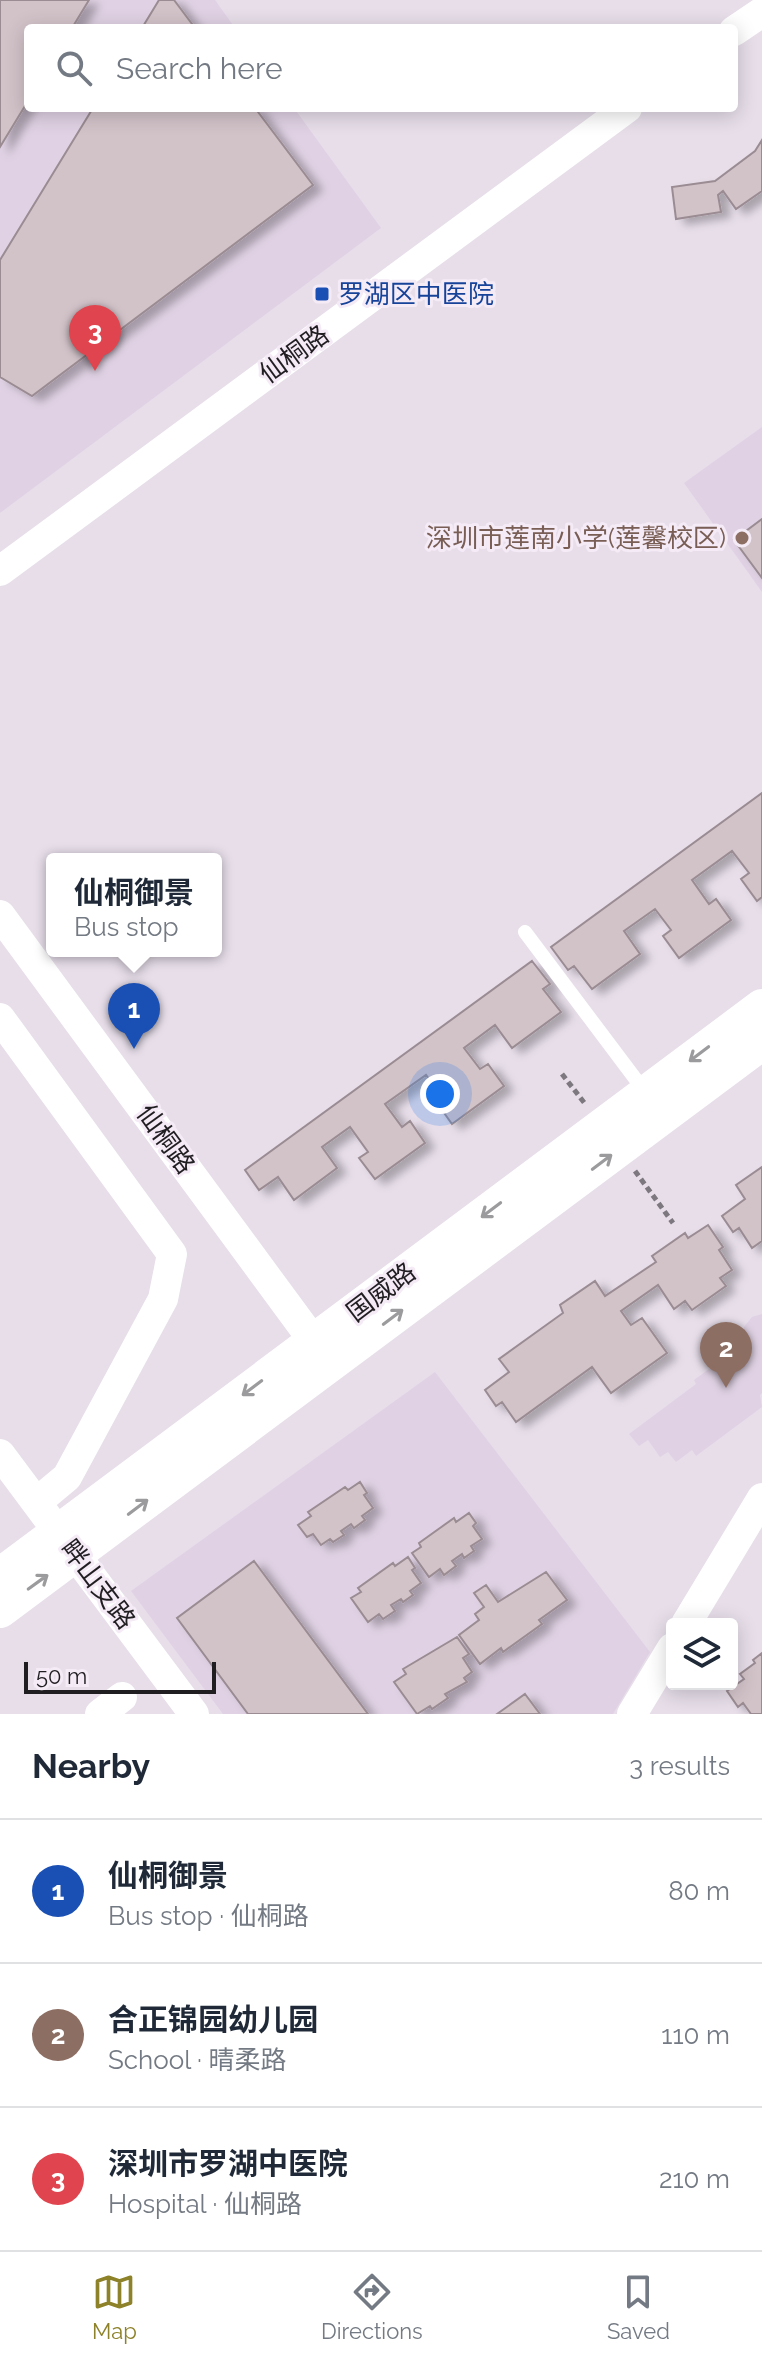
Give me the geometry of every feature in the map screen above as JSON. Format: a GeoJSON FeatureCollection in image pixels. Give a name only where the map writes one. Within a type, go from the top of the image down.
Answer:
{"type":"FeatureCollection","features":[{"type":"Feature","properties":{"kind":"street"},"geometry":{"type":"LineString","coordinates":[[738,28],[762,12]]}},
{"type":"Feature","properties":{"kind":"street","name":"仙桐路"},"geometry":{"type":"LineString","coordinates":[[0,571],[622,112]]}},
{"type":"Feature","properties":{"kind":"street","name":"仙桐路"},"geometry":{"type":"LineString","coordinates":[[0,915],[323,1353]]}},
{"type":"Feature","properties":{"kind":"street","name":"国威路"},"geometry":{"type":"LineString","coordinates":[[0,1610],[68,1543],[655,1105],[762,1007]]}},
{"type":"Feature","properties":{"kind":"street"},"geometry":{"type":"LineString","coordinates":[[0,1018],[172,1254],[163,1299],[67,1477],[37,1502]]}},
{"type":"Feature","properties":{"kind":"street","name":"国威路"},"geometry":{"type":"LineString","coordinates":[[655,1105],[762,1042]]}},
{"type":"Feature","properties":{"kind":"street","name":"畔山支路"},"geometry":{"type":"LineString","coordinates":[[0,1454],[194,1714]]}},
{"type":"Feature","properties":{"kind":"street"},"geometry":{"type":"LineString","coordinates":[[690,1618],[762,1498]]}},
{"type":"Feature","properties":{"kind":"street","name":"国威路"},"geometry":{"type":"LineString","coordinates":[[0,1576],[68,1543]]}},
{"type":"Feature","properties":{"kind":"street"},"geometry":{"type":"LineString","coordinates":[[632,1714],[666,1658]]}},
{"type":"Feature","properties":{"kind":"lane"},"geometry":{"type":"LineString","coordinates":[[525,932],[655,1105]]}},
{"type":"Feature","properties":{"kind":"shaded area"},"geometry":{"type":"Polygon","coordinates":[[[0,0],[215,0],[232,24],[24,24],[24,112],[297,112],[381,228],[0,513],[0,0]]]}},
{"type":"Feature","properties":{"kind":"shaded area","name":"深圳市莲南小学(莲馨校区)"},"geometry":{"type":"Polygon","coordinates":[[[762,427],[762,592],[684,483],[762,427]]]}},
{"type":"Feature","properties":{"kind":"shaded area"},"geometry":{"type":"Polygon","coordinates":[[[762,1314],[762,1407],[696,1456],[692,1450],[676,1462],[668,1452],[660,1457],[648,1440],[639,1446],[629,1434],[696,1384],[694,1380],[728,1355],[731,1359],[749,1346],[744,1327],[752,1317],[762,1314]]]}},
{"type":"Feature","properties":{"kind":"shaded area"},"geometry":{"type":"Polygon","coordinates":[[[435,1372],[650,1652],[613,1714],[223,1714],[131,1591],[435,1372]]]}},
{"type":"Feature","properties":{"kind":"building"},"geometry":{"type":"Polygon","coordinates":[[[0,0],[89,0],[74,24],[24,24],[24,108],[0,147],[0,0]]]}},
{"type":"Feature","properties":{"kind":"building"},"geometry":{"type":"Polygon","coordinates":[[[159,0],[174,0],[192,24],[144,24],[159,0]]]}},
{"type":"Feature","properties":{"kind":"building"},"geometry":{"type":"Polygon","coordinates":[[[91,112],[258,112],[313,185],[32,396],[0,377],[0,260],[91,112]]]}},
{"type":"Feature","properties":{"kind":"building"},"geometry":{"type":"Polygon","coordinates":[[[762,140],[762,191],[736,209],[723,191],[718,195],[721,212],[676,219],[672,187],[715,181],[755,151],[762,140]]]}},
{"type":"Feature","properties":{"kind":"building"},"geometry":{"type":"Polygon","coordinates":[[[762,519],[762,578],[734,540],[762,519]]]}},
{"type":"Feature","properties":{"kind":"building"},"geometry":{"type":"Polygon","coordinates":[[[762,793],[762,897],[757,901],[741,879],[749,873],[732,851],[692,880],[709,904],[716,899],[731,920],[679,958],[663,936],[671,930],[655,909],[624,931],[640,954],[592,989],[574,966],[568,970],[551,947],[762,793]]]}},
{"type":"Feature","properties":{"kind":"building"},"geometry":{"type":"Polygon","coordinates":[[[532,961],[550,984],[543,989],[561,1012],[512,1048],[495,1025],[464,1048],[480,1069],[488,1064],[504,1086],[452,1124],[437,1103],[443,1098],[426,1075],[385,1104],[402,1127],[410,1121],[425,1143],[375,1179],[359,1158],[368,1152],[350,1127],[322,1147],[337,1168],[294,1200],[278,1177],[259,1190],[245,1170],[532,961]]]}},
{"type":"Feature","properties":{"kind":"building"},"geometry":{"type":"Polygon","coordinates":[[[762,1167],[762,1241],[752,1248],[739,1228],[733,1232],[722,1216],[745,1199],[736,1185],[762,1167]]]}},
{"type":"Feature","properties":{"kind":"building"},"geometry":{"type":"Polygon","coordinates":[[[708,1225],[723,1247],[719,1250],[732,1270],[720,1278],[726,1286],[692,1310],[685,1301],[674,1309],[658,1285],[621,1311],[631,1325],[642,1318],[667,1353],[611,1393],[592,1367],[516,1422],[502,1402],[496,1406],[485,1390],[509,1372],[499,1359],[563,1313],[560,1305],[595,1281],[605,1296],[656,1262],[652,1256],[685,1233],[688,1238],[708,1225]]]}},
{"type":"Feature","properties":{"kind":"building"},"geometry":{"type":"Polygon","coordinates":[[[360,1482],[373,1508],[362,1516],[365,1520],[354,1528],[351,1524],[341,1531],[344,1535],[333,1542],[330,1539],[321,1545],[313,1534],[307,1537],[298,1525],[311,1516],[308,1512],[345,1487],[348,1490],[360,1482]]]}},
{"type":"Feature","properties":{"kind":"building"},"geometry":{"type":"Polygon","coordinates":[[[469,1513],[482,1539],[471,1546],[474,1551],[452,1561],[456,1566],[444,1575],[440,1569],[429,1577],[412,1553],[421,1547],[419,1543],[454,1518],[456,1522],[469,1513]]]}},
{"type":"Feature","properties":{"kind":"building"},"geometry":{"type":"Polygon","coordinates":[[[408,1557],[421,1583],[410,1591],[413,1595],[391,1605],[395,1611],[383,1619],[379,1614],[368,1622],[351,1598],[361,1592],[358,1588],[393,1563],[395,1566],[408,1557]]]}},
{"type":"Feature","properties":{"kind":"building"},"geometry":{"type":"Polygon","coordinates":[[[254,1561],[368,1714],[248,1714],[177,1618],[254,1561]]]}},
{"type":"Feature","properties":{"kind":"building"},"geometry":{"type":"Polygon","coordinates":[[[546,1572],[567,1600],[539,1620],[542,1624],[480,1664],[459,1635],[479,1620],[475,1614],[484,1607],[474,1593],[486,1585],[498,1602],[546,1572]]]}},
{"type":"Feature","properties":{"kind":"building"},"geometry":{"type":"Polygon","coordinates":[[[457,1637],[469,1654],[463,1658],[472,1672],[464,1678],[467,1682],[445,1694],[448,1698],[432,1709],[430,1706],[417,1714],[394,1682],[406,1674],[403,1669],[457,1637]]]}},
{"type":"Feature","properties":{"kind":"building"},"geometry":{"type":"Polygon","coordinates":[[[762,1653],[762,1714],[751,1714],[743,1703],[738,1707],[727,1691],[738,1690],[738,1683],[744,1679],[740,1674],[755,1663],[753,1660],[762,1653]]]}},
{"type":"Feature","properties":{"kind":"building"},"geometry":{"type":"Polygon","coordinates":[[[525,1694],[540,1714],[497,1714],[525,1694]]]}},
{"type":"Feature","properties":{"kind":"place","name":"罗湖区中医院"},"geometry":{"type":"Point","coordinates":[322,294]}},
{"type":"Feature","properties":{"kind":"place","name":"深圳市罗湖中医院"},"geometry":{"type":"Point","coordinates":[95,371]}},
{"type":"Feature","properties":{"kind":"place","name":"深圳市莲南小学(莲馨校区)"},"geometry":{"type":"Point","coordinates":[742,538]}},
{"type":"Feature","properties":{"kind":"place","name":"仙桐御景"},"geometry":{"type":"Point","coordinates":[134,1049]}},
{"type":"Feature","properties":{"kind":"place","name":"合正锦园幼儿园"},"geometry":{"type":"Point","coordinates":[726,1388]}}]}
